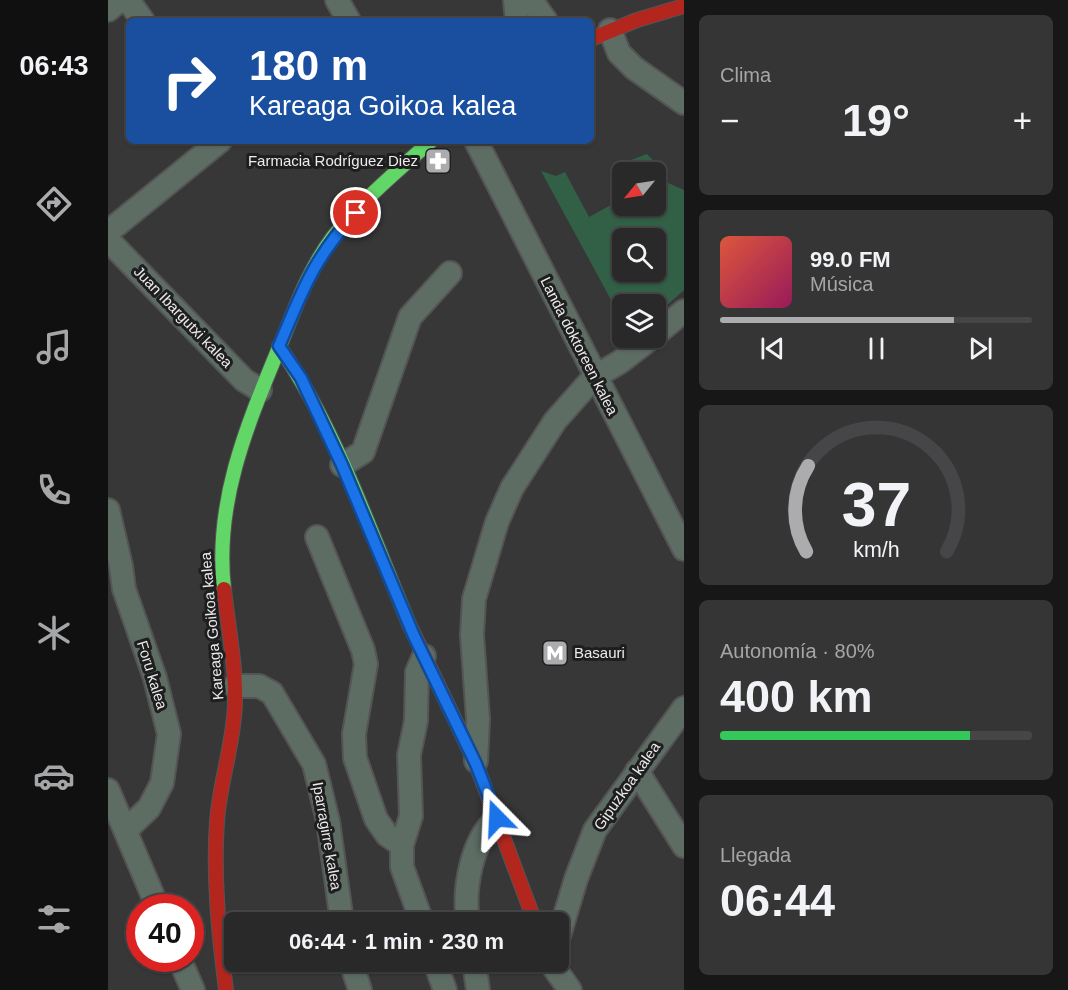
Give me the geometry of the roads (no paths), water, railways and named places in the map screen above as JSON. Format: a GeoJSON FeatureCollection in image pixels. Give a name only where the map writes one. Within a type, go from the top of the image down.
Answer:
{"type":"FeatureCollection","features":[{"type":"Feature","properties":{"kind":"main road"},"geometry":{"type":"LineString","coordinates":[[600,34],[684,6]]}},
{"type":"Feature","properties":{"kind":"main road","name":"Kareaga Goikoa kalea"},"geometry":{"type":"LineString","coordinates":[[226,990],[219,924],[217,819],[233,731],[235,686],[224,602],[222,536],[234,462],[260,390],[307,279],[322,252],[375,192],[428,144]]}},
{"type":"Feature","properties":{"kind":"main road"},"geometry":{"type":"LineString","coordinates":[[279,346],[301,378],[342,465],[424,656],[476,764],[531,912]]}},
{"type":"Feature","properties":{"kind":"street"},"geometry":{"type":"LineString","coordinates":[[108,10],[120,0]]}},
{"type":"Feature","properties":{"kind":"street"},"geometry":{"type":"LineString","coordinates":[[128,0],[141,18]]}},
{"type":"Feature","properties":{"kind":"street"},"geometry":{"type":"LineString","coordinates":[[337,0],[347,18]]}},
{"type":"Feature","properties":{"kind":"street"},"geometry":{"type":"LineString","coordinates":[[515,0],[517,18]]}},
{"type":"Feature","properties":{"kind":"street"},"geometry":{"type":"LineString","coordinates":[[531,0],[544,18]]}},
{"type":"Feature","properties":{"kind":"street"},"geometry":{"type":"LineString","coordinates":[[600,34],[634,68],[684,103]]}},
{"type":"Feature","properties":{"kind":"street"},"geometry":{"type":"LineString","coordinates":[[108,232],[216,144]]}},
{"type":"Feature","properties":{"kind":"street","name":"Landa doktoreen kalea"},"geometry":{"type":"LineString","coordinates":[[478,144],[594,377],[684,549]]}},
{"type":"Feature","properties":{"kind":"street","name":"Juan Ibargutxi kalea"},"geometry":{"type":"LineString","coordinates":[[108,240],[244,380],[260,390]]}},
{"type":"Feature","properties":{"kind":"street"},"geometry":{"type":"LineString","coordinates":[[342,465],[363,452],[410,317],[450,273]]}},
{"type":"Feature","properties":{"kind":"street"},"geometry":{"type":"LineString","coordinates":[[666,326],[684,311]]}},
{"type":"Feature","properties":{"kind":"street"},"geometry":{"type":"LineString","coordinates":[[476,764],[478,719],[472,635],[474,599],[483,565],[512,488],[555,421],[594,377],[638,348]]}},
{"type":"Feature","properties":{"kind":"street","name":"Foru kalea"},"geometry":{"type":"LineString","coordinates":[[108,510],[122,566],[124,589],[155,678],[169,734],[162,783],[149,808],[126,830]]}},
{"type":"Feature","properties":{"kind":"street"},"geometry":{"type":"LineString","coordinates":[[317,537],[363,650],[366,664],[354,734],[355,758],[376,819],[387,835],[402,845]]}},
{"type":"Feature","properties":{"kind":"street"},"geometry":{"type":"LineString","coordinates":[[418,912],[402,867],[402,845],[411,816],[409,755],[416,721],[417,672],[424,656]]}},
{"type":"Feature","properties":{"kind":"street","name":"Iparragirre kalea"},"geometry":{"type":"LineString","coordinates":[[235,686],[259,686],[272,693],[314,764],[328,821],[341,912]]}},
{"type":"Feature","properties":{"kind":"street","name":"Gipuzkoa kalea"},"geometry":{"type":"LineString","coordinates":[[566,912],[595,830],[684,708]]}},
{"type":"Feature","properties":{"kind":"street"},"geometry":{"type":"LineString","coordinates":[[637,771],[684,846]]}},
{"type":"Feature","properties":{"kind":"street"},"geometry":{"type":"LineString","coordinates":[[108,790],[152,894]]}},
{"type":"Feature","properties":{"kind":"street"},"geometry":{"type":"LineString","coordinates":[[467,912],[472,865],[482,837],[497,818]]}},
{"type":"Feature","properties":{"kind":"street"},"geometry":{"type":"LineString","coordinates":[[185,972],[193,990]]}},
{"type":"Feature","properties":{"kind":"street"},"geometry":{"type":"LineString","coordinates":[[354,972],[360,990]]}},
{"type":"Feature","properties":{"kind":"street"},"geometry":{"type":"LineString","coordinates":[[439,972],[445,990]]}},
{"type":"Feature","properties":{"kind":"street"},"geometry":{"type":"LineString","coordinates":[[475,972],[478,990]]}},
{"type":"Feature","properties":{"kind":"place","name":"Farmacia Rodríguez Diez"},"geometry":{"type":"Point","coordinates":[438,161]}},
{"type":"Feature","properties":{"kind":"place","name":"Basauri"},"geometry":{"type":"Point","coordinates":[555,653]}}]}
